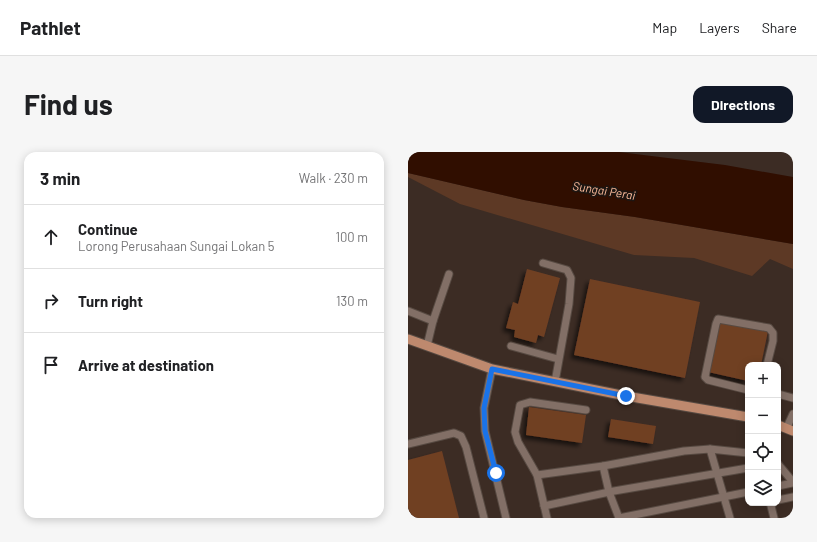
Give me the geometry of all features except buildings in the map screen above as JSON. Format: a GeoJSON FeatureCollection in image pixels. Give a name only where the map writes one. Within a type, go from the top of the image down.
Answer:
{"type":"FeatureCollection","features":[{"type":"Feature","properties":{"kind":"main road"},"geometry":{"type":"LineString","coordinates":[[408,339],[492,369],[745,416]]}},
{"type":"Feature","properties":{"kind":"street"},"geometry":{"type":"LineString","coordinates":[[543,263],[567,270],[571,278],[569,304],[555,382]]}},
{"type":"Feature","properties":{"kind":"street"},"geometry":{"type":"LineString","coordinates":[[427,346],[433,321],[449,274]]}},
{"type":"Feature","properties":{"kind":"street"},"geometry":{"type":"LineString","coordinates":[[408,311],[433,321]]}},
{"type":"Feature","properties":{"kind":"street"},"geometry":{"type":"LineString","coordinates":[[745,389],[708,380],[705,377],[718,320],[769,328],[774,333],[768,362]]}},
{"type":"Feature","properties":{"kind":"street"},"geometry":{"type":"LineString","coordinates":[[511,346],[558,359]]}},
{"type":"Feature","properties":{"kind":"street"},"geometry":{"type":"LineString","coordinates":[[492,369],[484,408],[485,431],[506,518]]}},
{"type":"Feature","properties":{"kind":"street"},"geometry":{"type":"LineString","coordinates":[[781,395],[793,398]]}},
{"type":"Feature","properties":{"kind":"street"},"geometry":{"type":"LineString","coordinates":[[547,518],[537,475],[518,442],[515,432],[520,405],[530,402],[586,410]]}},
{"type":"Feature","properties":{"kind":"street"},"geometry":{"type":"LineString","coordinates":[[786,428],[793,414]]}},
{"type":"Feature","properties":{"kind":"street"},"geometry":{"type":"LineString","coordinates":[[408,444],[454,433],[461,436],[466,447],[484,518]]}},
{"type":"Feature","properties":{"kind":"street"},"geometry":{"type":"LineString","coordinates":[[537,475],[710,449],[745,453]]}},
{"type":"Feature","properties":{"kind":"street"},"geometry":{"type":"LineString","coordinates":[[710,449],[730,518]]}},
{"type":"Feature","properties":{"kind":"street"},"geometry":{"type":"LineString","coordinates":[[603,466],[609,492],[619,518],[745,493]]}},
{"type":"Feature","properties":{"kind":"street"},"geometry":{"type":"LineString","coordinates":[[544,506],[609,492],[745,468]]}},
{"type":"Feature","properties":{"kind":"street"},"geometry":{"type":"LineString","coordinates":[[781,468],[793,482],[781,485]]}},
{"type":"Feature","properties":{"kind":"street"},"geometry":{"type":"LineString","coordinates":[[781,499],[793,497]]}},
{"type":"Feature","properties":{"kind":"street"},"geometry":{"type":"LineString","coordinates":[[771,506],[774,518]]}},
{"type":"Feature","properties":{"kind":"shaded area"},"geometry":{"type":"Polygon","coordinates":[[[408,173],[524,200],[793,244],[793,269],[770,259],[752,276],[694,258],[634,255],[460,204],[408,177],[408,173]]]}},
{"type":"Feature","properties":{"kind":"water","name":"Sungai Perai"},"geometry":{"type":"Polygon","coordinates":[[[408,152],[619,152],[725,165],[793,177],[793,244],[524,200],[408,173],[408,152]]]}},
{"type":"Feature","properties":{"kind":"route"},"geometry":{"type":"LineString","coordinates":[[496,473],[485,431],[484,408],[492,369],[626,396]]}}]}
